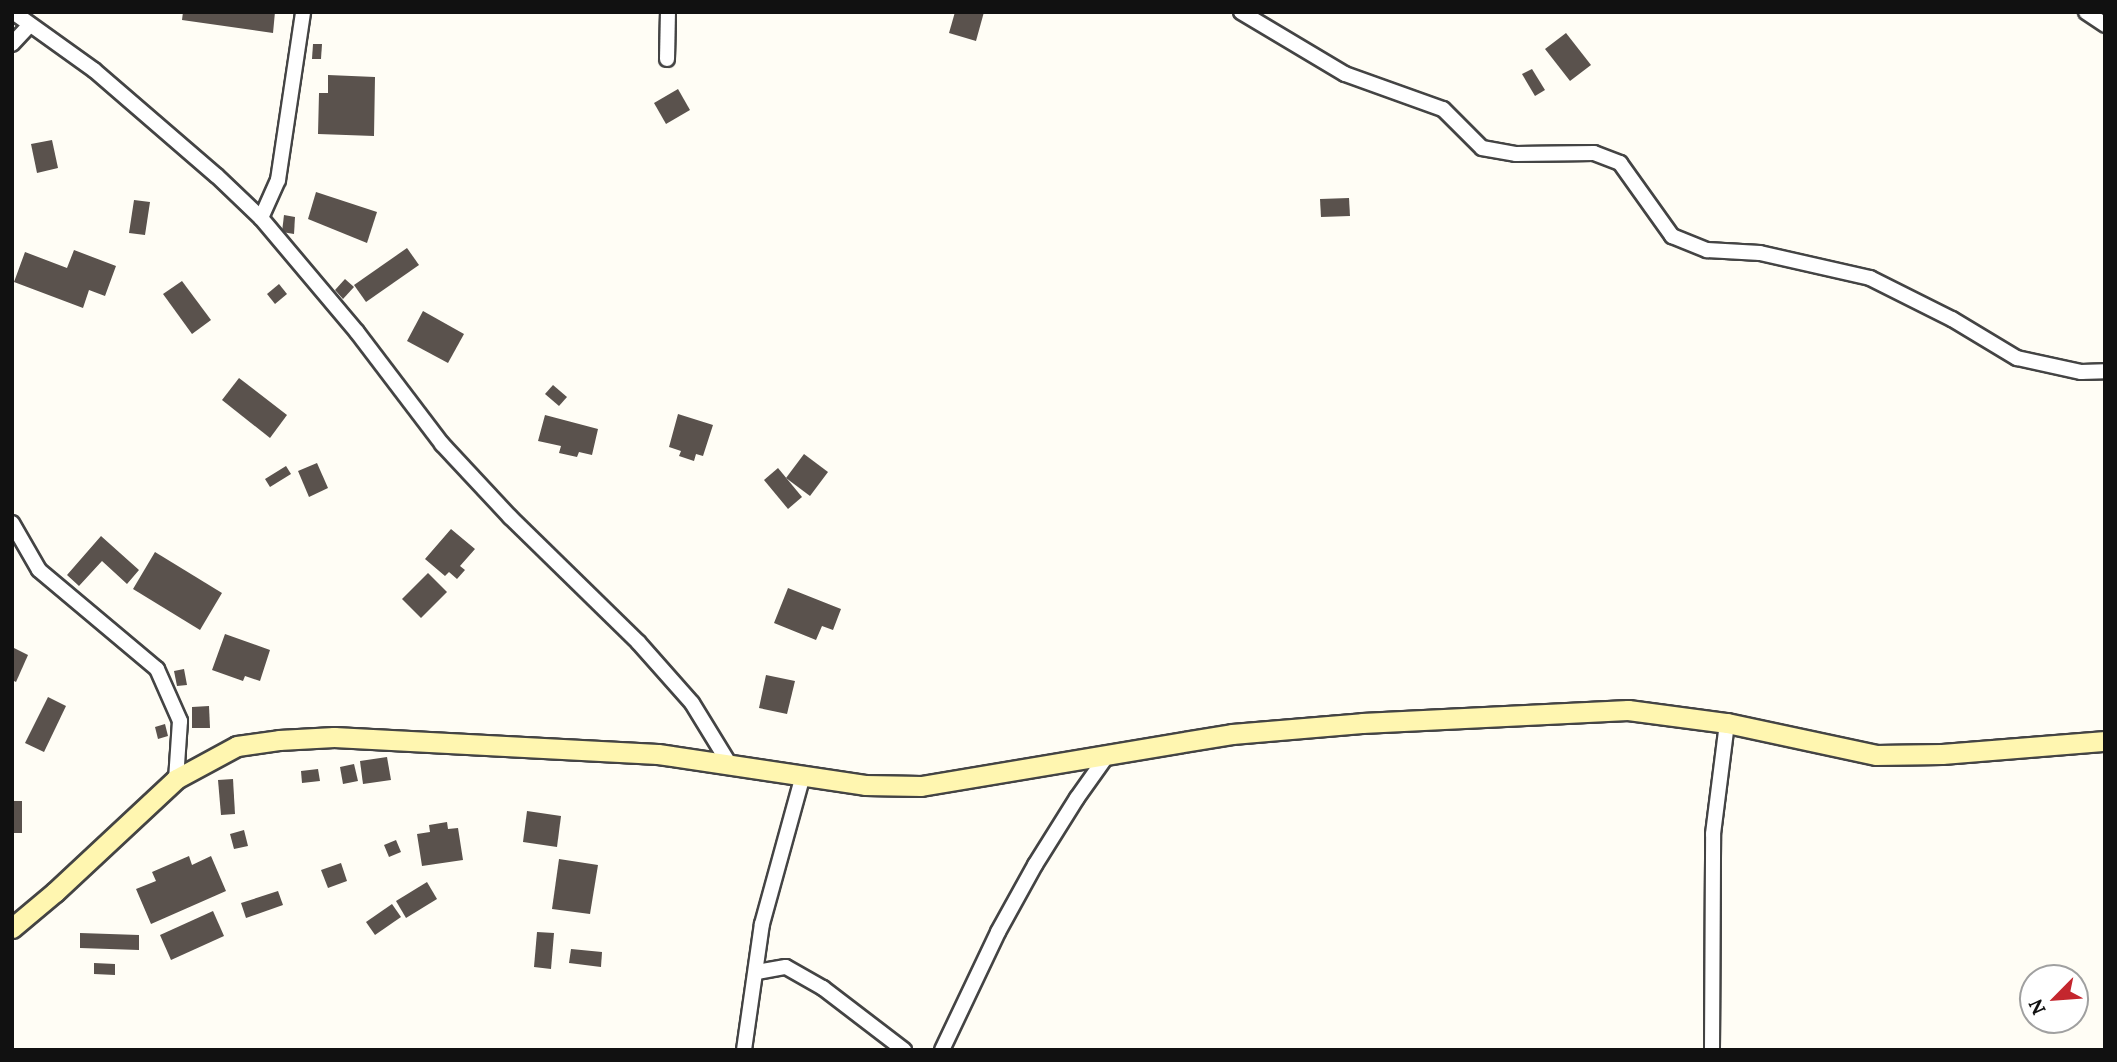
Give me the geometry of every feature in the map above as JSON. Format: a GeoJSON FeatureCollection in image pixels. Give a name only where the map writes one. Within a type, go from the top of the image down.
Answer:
{"type":"FeatureCollection","features":[{"type":"Feature","properties":{"kind":"main road"},"geometry":{"type":"LineString","coordinates":[[12,928],[55,892],[176,779],[237,746],[279,740],[334,737],[658,754],[866,785],[921,786],[1232,734],[1494,716],[1628,710],[1727,723],[1876,755],[1942,754],[2105,741]]}},
{"type":"Feature","properties":{"kind":"street"},"geometry":{"type":"LineString","coordinates":[[13,12],[94,70],[217,176],[261,218],[357,332],[442,444],[510,517],[638,642],[692,703],[730,765]]}},
{"type":"Feature","properties":{"kind":"street"},"geometry":{"type":"LineString","coordinates":[[261,218],[278,180],[303,12]]}},
{"type":"Feature","properties":{"kind":"street"},"geometry":{"type":"LineString","coordinates":[[667,60],[668,12]]}},
{"type":"Feature","properties":{"kind":"street"},"geometry":{"type":"LineString","coordinates":[[1241,12],[1345,74],[1443,109],[1482,148],[1516,153],[1594,153],[1620,163],[1672,236],[1707,250],[1760,253],[1870,278],[1952,319],[2017,358],[2081,372],[2105,371]]}},
{"type":"Feature","properties":{"kind":"street"},"geometry":{"type":"LineString","coordinates":[[2086,12],[2105,25]]}},
{"type":"Feature","properties":{"kind":"street"},"geometry":{"type":"LineString","coordinates":[[12,44],[30,25]]}},
{"type":"Feature","properties":{"kind":"street"},"geometry":{"type":"LineString","coordinates":[[12,523],[38,570],[157,669],[180,722],[176,779]]}},
{"type":"Feature","properties":{"kind":"street"},"geometry":{"type":"LineString","coordinates":[[1712,1050],[1713,834],[1727,723]]}},
{"type":"Feature","properties":{"kind":"street"},"geometry":{"type":"LineString","coordinates":[[942,1050],[998,932],[1035,865],[1109,753]]}},
{"type":"Feature","properties":{"kind":"street"},"geometry":{"type":"LineString","coordinates":[[744,1050],[762,925],[803,775]]}},
{"type":"Feature","properties":{"kind":"street"},"geometry":{"type":"LineString","coordinates":[[757,972],[786,967],[823,988],[904,1050]]}},
{"type":"Feature","properties":{"kind":"building"},"geometry":{"type":"Polygon","coordinates":[[[183,12],[275,12],[273,33],[182,20],[183,12]]]}},
{"type":"Feature","properties":{"kind":"building"},"geometry":{"type":"Polygon","coordinates":[[[955,12],[984,12],[976,41],[949,33],[955,12]]]}},
{"type":"Feature","properties":{"kind":"building"},"geometry":{"type":"Polygon","coordinates":[[[1566,33],[1591,65],[1570,81],[1545,49],[1566,33]]]}},
{"type":"Feature","properties":{"kind":"building"},"geometry":{"type":"Polygon","coordinates":[[[313,44],[322,44],[321,59],[312,59],[313,44]]]}},
{"type":"Feature","properties":{"kind":"building"},"geometry":{"type":"Polygon","coordinates":[[[1532,69],[1545,90],[1535,96],[1522,74],[1532,69]]]}},
{"type":"Feature","properties":{"kind":"building"},"geometry":{"type":"Polygon","coordinates":[[[328,75],[375,77],[374,136],[318,134],[319,93],[328,93],[328,75]]]}},
{"type":"Feature","properties":{"kind":"building"},"geometry":{"type":"Polygon","coordinates":[[[678,89],[690,110],[666,124],[654,103],[678,89]]]}},
{"type":"Feature","properties":{"kind":"building"},"geometry":{"type":"Polygon","coordinates":[[[52,140],[58,168],[37,173],[31,144],[52,140]]]}},
{"type":"Feature","properties":{"kind":"building"},"geometry":{"type":"Polygon","coordinates":[[[316,192],[377,212],[367,243],[308,219],[316,192]]]}},
{"type":"Feature","properties":{"kind":"building"},"geometry":{"type":"Polygon","coordinates":[[[1349,198],[1350,216],[1321,217],[1320,199],[1349,198]]]}},
{"type":"Feature","properties":{"kind":"building"},"geometry":{"type":"Polygon","coordinates":[[[134,200],[150,202],[145,235],[129,233],[134,200]]]}},
{"type":"Feature","properties":{"kind":"building"},"geometry":{"type":"Polygon","coordinates":[[[284,215],[295,217],[294,234],[282,232],[284,215]]]}},
{"type":"Feature","properties":{"kind":"building"},"geometry":{"type":"Polygon","coordinates":[[[407,248],[419,265],[366,302],[354,285],[407,248]]]}},
{"type":"Feature","properties":{"kind":"building"},"geometry":{"type":"Polygon","coordinates":[[[74,250],[116,266],[105,296],[89,290],[83,308],[14,282],[25,252],[67,268],[74,250]]]}},
{"type":"Feature","properties":{"kind":"building"},"geometry":{"type":"Polygon","coordinates":[[[345,279],[354,287],[343,299],[335,290],[345,279]]]}},
{"type":"Feature","properties":{"kind":"building"},"geometry":{"type":"Polygon","coordinates":[[[182,281],[211,320],[192,334],[163,294],[182,281]]]}},
{"type":"Feature","properties":{"kind":"building"},"geometry":{"type":"Polygon","coordinates":[[[279,284],[287,294],[275,304],[267,294],[279,284]]]}},
{"type":"Feature","properties":{"kind":"building"},"geometry":{"type":"Polygon","coordinates":[[[423,311],[464,334],[448,363],[407,341],[423,311]]]}},
{"type":"Feature","properties":{"kind":"building"},"geometry":{"type":"Polygon","coordinates":[[[239,378],[287,415],[270,438],[222,400],[239,378]]]}},
{"type":"Feature","properties":{"kind":"building"},"geometry":{"type":"Polygon","coordinates":[[[553,385],[567,397],[559,406],[545,394],[553,385]]]}},
{"type":"Feature","properties":{"kind":"building"},"geometry":{"type":"Polygon","coordinates":[[[678,414],[713,425],[703,456],[696,454],[694,461],[679,456],[681,451],[669,447],[678,414]]]}},
{"type":"Feature","properties":{"kind":"building"},"geometry":{"type":"Polygon","coordinates":[[[545,415],[598,429],[592,455],[579,452],[577,457],[559,453],[561,446],[538,441],[545,415]]]}},
{"type":"Feature","properties":{"kind":"building"},"geometry":{"type":"Polygon","coordinates":[[[804,454],[828,472],[810,496],[786,478],[804,454]]]}},
{"type":"Feature","properties":{"kind":"building"},"geometry":{"type":"Polygon","coordinates":[[[317,463],[328,488],[309,497],[298,471],[317,463]]]}},
{"type":"Feature","properties":{"kind":"building"},"geometry":{"type":"Polygon","coordinates":[[[286,466],[291,474],[270,487],[265,479],[286,466]]]}},
{"type":"Feature","properties":{"kind":"building"},"geometry":{"type":"Polygon","coordinates":[[[778,468],[802,497],[788,509],[764,480],[778,468]]]}},
{"type":"Feature","properties":{"kind":"building"},"geometry":{"type":"Polygon","coordinates":[[[451,529],[475,549],[460,566],[465,570],[457,579],[449,572],[445,576],[425,559],[451,529]]]}},
{"type":"Feature","properties":{"kind":"building"},"geometry":{"type":"Polygon","coordinates":[[[101,536],[139,570],[127,584],[102,561],[79,586],[67,575],[101,536]]]}},
{"type":"Feature","properties":{"kind":"building"},"geometry":{"type":"Polygon","coordinates":[[[155,552],[222,593],[200,630],[133,589],[155,552]]]}},
{"type":"Feature","properties":{"kind":"building"},"geometry":{"type":"Polygon","coordinates":[[[428,573],[447,592],[421,618],[402,599],[428,573]]]}},
{"type":"Feature","properties":{"kind":"building"},"geometry":{"type":"Polygon","coordinates":[[[788,588],[841,609],[833,630],[822,626],[816,640],[774,623],[788,588]]]}},
{"type":"Feature","properties":{"kind":"building"},"geometry":{"type":"Polygon","coordinates":[[[225,634],[270,650],[260,681],[245,676],[243,681],[212,670],[225,634]]]}},
{"type":"Feature","properties":{"kind":"building"},"geometry":{"type":"Polygon","coordinates":[[[12,647],[28,655],[16,682],[12,680],[12,647]]]}},
{"type":"Feature","properties":{"kind":"building"},"geometry":{"type":"Polygon","coordinates":[[[184,669],[187,685],[177,686],[174,671],[184,669]]]}},
{"type":"Feature","properties":{"kind":"building"},"geometry":{"type":"Polygon","coordinates":[[[766,675],[795,681],[787,714],[759,708],[766,675]]]}},
{"type":"Feature","properties":{"kind":"building"},"geometry":{"type":"Polygon","coordinates":[[[48,697],[66,706],[44,752],[25,743],[48,697]]]}},
{"type":"Feature","properties":{"kind":"building"},"geometry":{"type":"Polygon","coordinates":[[[209,706],[210,728],[192,728],[192,707],[209,706]]]}},
{"type":"Feature","properties":{"kind":"building"},"geometry":{"type":"Polygon","coordinates":[[[165,724],[168,736],[158,739],[155,727],[165,724]]]}},
{"type":"Feature","properties":{"kind":"building"},"geometry":{"type":"Polygon","coordinates":[[[387,757],[391,780],[363,784],[360,761],[387,757]]]}},
{"type":"Feature","properties":{"kind":"building"},"geometry":{"type":"Polygon","coordinates":[[[354,764],[358,781],[343,784],[340,767],[354,764]]]}},
{"type":"Feature","properties":{"kind":"building"},"geometry":{"type":"Polygon","coordinates":[[[318,769],[320,781],[302,783],[301,771],[318,769]]]}},
{"type":"Feature","properties":{"kind":"building"},"geometry":{"type":"Polygon","coordinates":[[[233,779],[235,814],[221,815],[218,780],[233,779]]]}},
{"type":"Feature","properties":{"kind":"building"},"geometry":{"type":"Polygon","coordinates":[[[12,801],[22,801],[22,833],[12,833],[12,801]]]}},
{"type":"Feature","properties":{"kind":"building"},"geometry":{"type":"Polygon","coordinates":[[[527,811],[561,816],[557,847],[523,842],[527,811]]]}},
{"type":"Feature","properties":{"kind":"building"},"geometry":{"type":"Polygon","coordinates":[[[447,822],[448,829],[458,828],[463,860],[422,866],[417,834],[430,832],[429,825],[447,822]]]}},
{"type":"Feature","properties":{"kind":"building"},"geometry":{"type":"Polygon","coordinates":[[[244,830],[248,846],[234,849],[230,834],[244,830]]]}},
{"type":"Feature","properties":{"kind":"building"},"geometry":{"type":"Polygon","coordinates":[[[396,840],[401,852],[389,857],[384,845],[396,840]]]}},
{"type":"Feature","properties":{"kind":"building"},"geometry":{"type":"Polygon","coordinates":[[[189,856],[192,865],[211,856],[226,891],[151,924],[136,889],[156,881],[152,872],[189,856]]]}},
{"type":"Feature","properties":{"kind":"building"},"geometry":{"type":"Polygon","coordinates":[[[559,859],[598,865],[590,914],[552,909],[559,859]]]}},
{"type":"Feature","properties":{"kind":"building"},"geometry":{"type":"Polygon","coordinates":[[[341,863],[347,881],[328,888],[321,870],[341,863]]]}},
{"type":"Feature","properties":{"kind":"building"},"geometry":{"type":"Polygon","coordinates":[[[427,882],[437,899],[406,918],[396,901],[427,882]]]}},
{"type":"Feature","properties":{"kind":"building"},"geometry":{"type":"Polygon","coordinates":[[[278,891],[283,905],[246,918],[241,903],[278,891]]]}},
{"type":"Feature","properties":{"kind":"building"},"geometry":{"type":"Polygon","coordinates":[[[392,904],[401,917],[375,935],[366,922],[392,904]]]}},
{"type":"Feature","properties":{"kind":"building"},"geometry":{"type":"Polygon","coordinates":[[[213,911],[224,936],[171,960],[160,935],[213,911]]]}},
{"type":"Feature","properties":{"kind":"building"},"geometry":{"type":"Polygon","coordinates":[[[537,932],[554,933],[551,969],[534,967],[537,932]]]}},
{"type":"Feature","properties":{"kind":"building"},"geometry":{"type":"Polygon","coordinates":[[[80,933],[139,935],[139,950],[80,948],[80,933]]]}},
{"type":"Feature","properties":{"kind":"building"},"geometry":{"type":"Polygon","coordinates":[[[571,949],[602,952],[601,967],[569,963],[571,949]]]}},
{"type":"Feature","properties":{"kind":"building"},"geometry":{"type":"Polygon","coordinates":[[[94,963],[115,964],[115,975],[94,974],[94,963]]]}}]}
